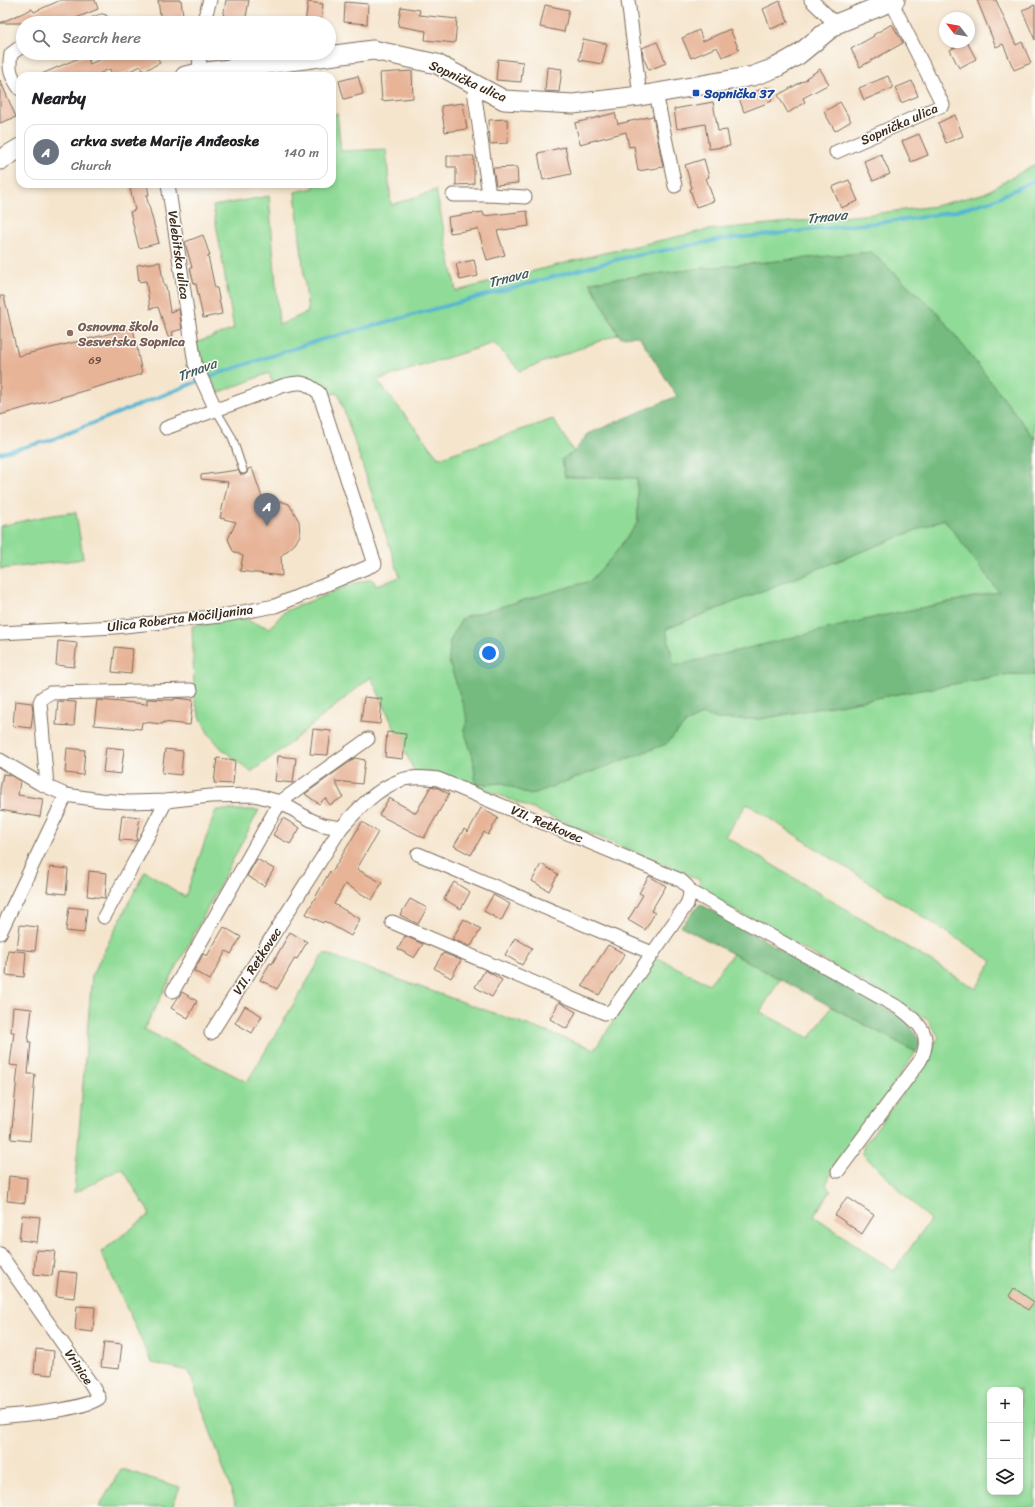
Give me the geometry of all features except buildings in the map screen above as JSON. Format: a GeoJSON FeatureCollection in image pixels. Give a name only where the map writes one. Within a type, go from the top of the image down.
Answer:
{"type":"FeatureCollection","features":[{"type":"Feature","properties":{"kind":"street"},"geometry":{"type":"LineString","coordinates":[[205,16],[210,0]]}},
{"type":"Feature","properties":{"kind":"street"},"geometry":{"type":"LineString","coordinates":[[628,0],[648,95],[675,186]]}},
{"type":"Feature","properties":{"kind":"street"},"geometry":{"type":"LineString","coordinates":[[811,0],[836,24]]}},
{"type":"Feature","properties":{"kind":"street","name":"Sopnička ulica"},"geometry":{"type":"LineString","coordinates":[[336,55],[373,50],[437,64],[504,100],[573,104],[648,95],[753,76],[776,68],[798,55],[836,24],[893,1],[943,105],[836,152]]}},
{"type":"Feature","properties":{"kind":"street"},"geometry":{"type":"LineString","coordinates":[[16,50],[11,54],[9,66],[16,84]]}},
{"type":"Feature","properties":{"kind":"street"},"geometry":{"type":"LineString","coordinates":[[193,72],[197,60]]}},
{"type":"Feature","properties":{"kind":"street","name":"Sopnička ulica"},"geometry":{"type":"LineString","coordinates":[[207,72],[298,60]]}},
{"type":"Feature","properties":{"kind":"street"},"geometry":{"type":"LineString","coordinates":[[472,83],[489,195]]}},
{"type":"Feature","properties":{"kind":"street"},"geometry":{"type":"LineString","coordinates":[[0,160],[16,150]]}},
{"type":"Feature","properties":{"kind":"street","name":"Velebitska ulica"},"geometry":{"type":"LineString","coordinates":[[169,188],[195,364],[205,389],[216,410]]}},
{"type":"Feature","properties":{"kind":"street"},"geometry":{"type":"LineString","coordinates":[[453,195],[525,197]]}},
{"type":"Feature","properties":{"kind":"street","name":"Ulica Roberta Močiljanina"},"geometry":{"type":"LineString","coordinates":[[0,634],[115,627],[221,616],[275,606],[375,564],[319,393],[310,385],[298,382],[282,386],[216,410]]}},
{"type":"Feature","properties":{"kind":"street"},"geometry":{"type":"LineString","coordinates":[[166,428],[216,410]]}},
{"type":"Feature","properties":{"kind":"street"},"geometry":{"type":"LineString","coordinates":[[47,786],[40,702],[46,695],[50,693],[191,690]]}},
{"type":"Feature","properties":{"kind":"street"},"geometry":{"type":"LineString","coordinates":[[172,991],[280,802],[368,739]]}},
{"type":"Feature","properties":{"kind":"street"},"geometry":{"type":"LineString","coordinates":[[0,760],[66,795],[128,802],[166,801],[210,796],[255,795],[280,802],[311,820],[323,825],[341,828]]}},
{"type":"Feature","properties":{"kind":"street","name":"VII. Retkovec"},"geometry":{"type":"LineString","coordinates":[[211,1033],[341,828],[365,802],[402,780],[420,777],[438,779],[680,880],[688,886],[690,892],[901,1009],[916,1020],[923,1032],[926,1042],[925,1052],[920,1061],[838,1171]]}},
{"type":"Feature","properties":{"kind":"street"},"geometry":{"type":"LineString","coordinates":[[0,932],[66,795]]}},
{"type":"Feature","properties":{"kind":"street"},"geometry":{"type":"LineString","coordinates":[[104,917],[166,801]]}},
{"type":"Feature","properties":{"kind":"street"},"geometry":{"type":"LineString","coordinates":[[418,854],[652,952]]}},
{"type":"Feature","properties":{"kind":"street"},"geometry":{"type":"LineString","coordinates":[[392,922],[605,1013],[610,1012],[615,1007],[687,904],[690,892]]}},
{"type":"Feature","properties":{"kind":"street","name":"Vrinice"},"geometry":{"type":"LineString","coordinates":[[0,1254],[92,1384],[99,1398],[94,1402],[78,1407],[0,1417]]}},
{"type":"Feature","properties":{"kind":"lane"},"geometry":{"type":"LineString","coordinates":[[216,410],[232,437],[243,470]]}},
{"type":"Feature","properties":{"kind":"green space"},"geometry":{"type":"Polygon","coordinates":[[[337,113],[341,151],[386,149],[391,205],[436,190],[456,291],[604,253],[707,230],[872,214],[935,206],[985,193],[1035,164],[1035,439],[937,312],[871,252],[695,269],[590,282],[618,334],[520,371],[494,343],[377,380],[439,458],[553,419],[574,452],[562,459],[565,477],[637,478],[638,522],[613,556],[590,581],[462,618],[450,641],[449,661],[468,720],[464,730],[473,757],[476,785],[438,773],[414,771],[371,677],[285,747],[251,772],[222,749],[208,733],[199,714],[193,695],[192,626],[237,619],[247,619],[251,622],[270,628],[285,611],[349,585],[371,579],[374,581],[376,586],[400,577],[338,393],[325,395],[321,386],[310,377],[303,376],[296,376],[273,384],[269,373],[218,393],[195,343],[234,329],[213,206],[269,196],[279,325],[308,312],[295,192],[314,188],[336,188],[337,113]]]}},
{"type":"Feature","properties":{"kind":"green space"},"geometry":{"type":"Polygon","coordinates":[[[871,252],[937,312],[1035,439],[1035,675],[1009,674],[760,719],[718,719],[703,714],[686,723],[666,744],[530,795],[503,783],[476,785],[473,757],[464,730],[468,720],[449,661],[450,641],[462,618],[590,581],[613,556],[638,522],[637,478],[565,477],[562,459],[574,452],[588,434],[677,396],[639,336],[620,337],[590,282],[695,269],[871,252]],[[944,519],[666,629],[674,666],[881,616],[999,592],[944,519]]]}},
{"type":"Feature","properties":{"kind":"green space"},"geometry":{"type":"Polygon","coordinates":[[[76,512],[83,558],[0,569],[0,526],[46,516],[76,512]]]}},
{"type":"Feature","properties":{"kind":"green space"},"geometry":{"type":"Polygon","coordinates":[[[944,519],[999,592],[881,616],[674,667],[666,629],[944,519]]]}},
{"type":"Feature","properties":{"kind":"green space"},"geometry":{"type":"Polygon","coordinates":[[[1009,674],[1035,675],[1035,1507],[237,1507],[189,1371],[152,1363],[101,1252],[150,1214],[122,1168],[74,1193],[92,975],[145,871],[185,897],[216,810],[259,810],[144,1029],[247,1082],[324,953],[595,1049],[656,957],[709,984],[733,954],[780,979],[760,1012],[810,1038],[831,1007],[916,1052],[860,1133],[837,1159],[826,1185],[831,1191],[814,1216],[894,1271],[930,1220],[862,1153],[864,1145],[912,1081],[939,1037],[926,1018],[702,892],[698,887],[700,880],[476,785],[503,783],[530,795],[666,744],[686,723],[703,714],[718,719],[760,719],[1009,674]],[[747,804],[725,836],[976,989],[992,961],[747,804]]]}},
{"type":"Feature","properties":{"kind":"green space"},"geometry":{"type":"Polygon","coordinates":[[[700,904],[906,1019],[921,1043],[916,1052],[681,926],[700,904]]]}},
{"type":"Feature","properties":{"kind":"green space"},"geometry":{"type":"Polygon","coordinates":[[[121,1469],[180,1487],[172,1507],[99,1507],[121,1469]]]}},
{"type":"Feature","properties":{"kind":"waterway","name":"Trnava"},"geometry":{"type":"LineString","coordinates":[[0,453],[48,441],[214,375],[313,342],[619,259],[718,240],[911,219],[955,211],[993,200],[1035,180]]}},
{"type":"Feature","properties":{"kind":"place","name":"Sopnička 37"},"geometry":{"type":"Point","coordinates":[696,93]}},
{"type":"Feature","properties":{"kind":"place","name":"Osnovna škola Sesvetska Sopnica"},"geometry":{"type":"Point","coordinates":[70,333]}},
{"type":"Feature","properties":{"kind":"place","name":"crkva svete Marije Anđeoske"},"geometry":{"type":"Point","coordinates":[267,526]}}]}
